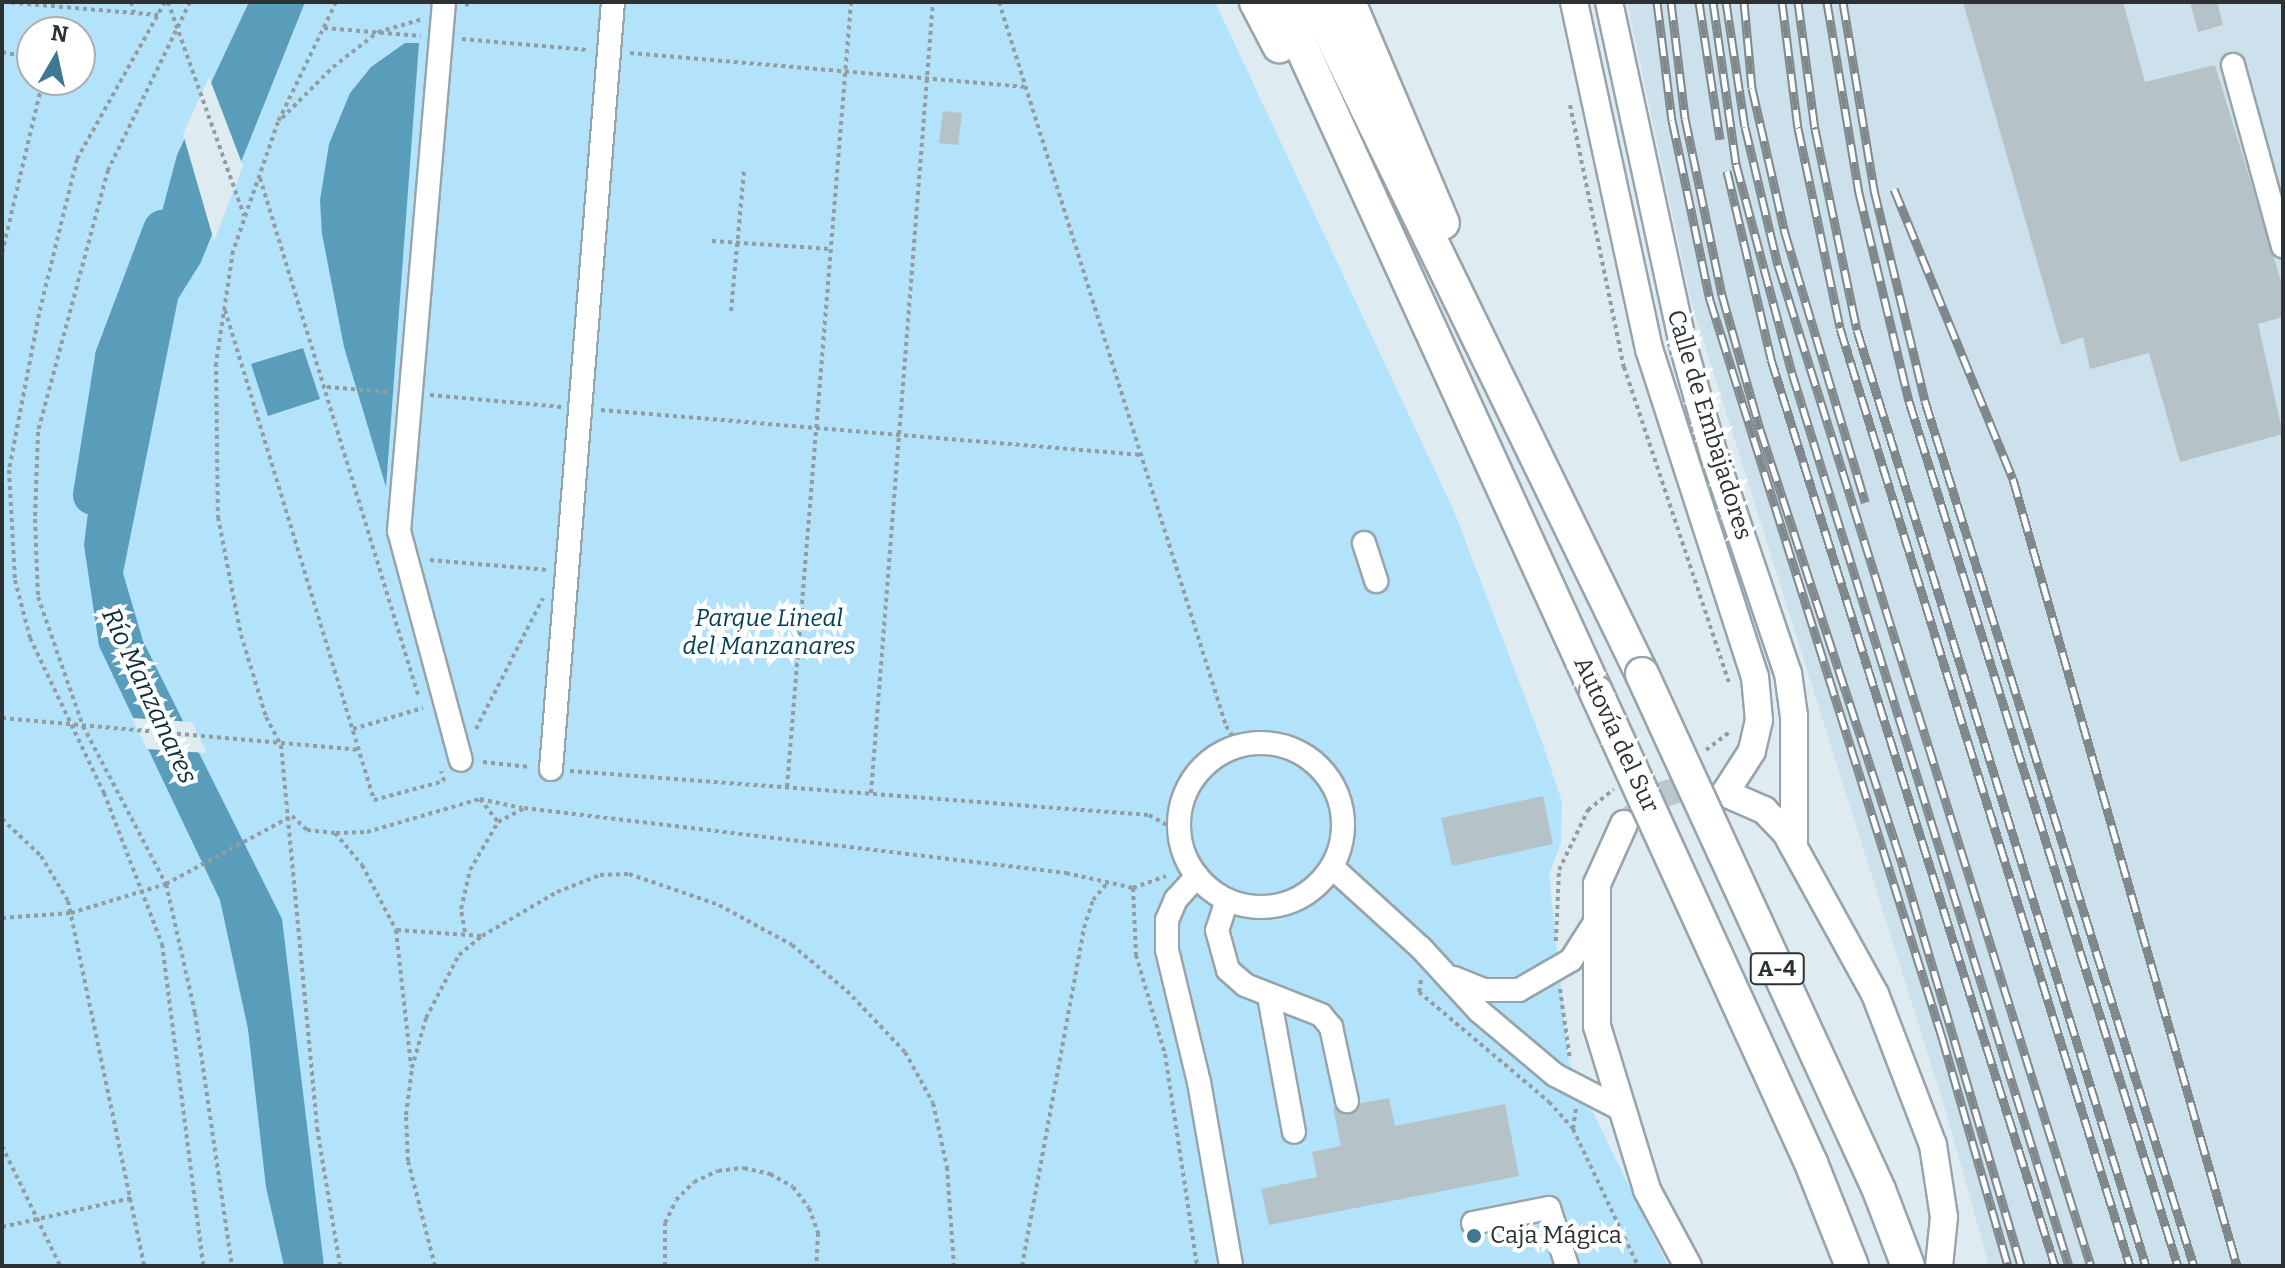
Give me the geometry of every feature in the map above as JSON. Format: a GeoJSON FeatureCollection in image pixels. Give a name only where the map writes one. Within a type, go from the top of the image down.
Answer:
{"type":"FeatureCollection","features":[{"type":"Feature","properties":{"kind":"highway"},"geometry":{"type":"LineString","coordinates":[[1256,2],[1303,95],[1372,208]]}},
{"type":"Feature","properties":{"kind":"highway"},"geometry":{"type":"LineString","coordinates":[[1281,2],[1372,208]]}},
{"type":"Feature","properties":{"kind":"highway"},"geometry":{"type":"LineString","coordinates":[[1315,2],[1527,433]]}},
{"type":"Feature","properties":{"kind":"highway"},"geometry":{"type":"LineString","coordinates":[[1349,2],[1527,433]]}},
{"type":"Feature","properties":{"kind":"highway","name":"Autovía del Sur"},"geometry":{"type":"LineString","coordinates":[[1372,208],[1811,1163],[1852,1266]]}},
{"type":"Feature","properties":{"kind":"highway","name":"Autovía del Sur"},"geometry":{"type":"LineString","coordinates":[[1527,433],[1642,674],[1879,1190],[1908,1266]]}},
{"type":"Feature","properties":{"kind":"main road","name":"Calle de Embajadores"},"geometry":{"type":"LineString","coordinates":[[1574,2],[1649,349],[1755,677],[1759,720],[1752,751],[1725,793],[1764,810],[1794,847]]}},
{"type":"Feature","properties":{"kind":"main road","name":"Calle de Embajadores"},"geometry":{"type":"LineString","coordinates":[[1609,2],[1683,345],[1788,673],[1794,716],[1794,847]]}},
{"type":"Feature","properties":{"kind":"main road"},"geometry":{"type":"LineString","coordinates":[[1624,824],[1597,884],[1594,924],[1597,1026],[1617,1107],[1657,1214],[1688,1266]]}},
{"type":"Feature","properties":{"kind":"main road"},"geometry":{"type":"LineString","coordinates":[[1794,847],[1852,947],[1915,1090],[1933,1145],[1944,1217],[1939,1266]]}},
{"type":"Feature","properties":{"kind":"street"},"geometry":{"type":"LineString","coordinates":[[551,769],[613,2]]}},
{"type":"Feature","properties":{"kind":"street"},"geometry":{"type":"LineString","coordinates":[[444,7],[402,393],[399,531],[450,763]]}},
{"type":"Feature","properties":{"kind":"street"},"geometry":{"type":"LineString","coordinates":[[2233,65],[2283,246]]}},
{"type":"Feature","properties":{"kind":"street"},"geometry":{"type":"LineString","coordinates":[[1364,543],[1376,581]]}},
{"type":"Feature","properties":{"kind":"street"},"geometry":{"type":"LineString","coordinates":[[1330,755],[1343,827],[1333,868],[1314,889],[1290,903],[1262,908],[1227,900],[1194,872],[1178,831],[1181,803],[1193,777],[1213,757],[1239,745],[1279,744],[1298,751],[1319,765],[1335,786]]}},
{"type":"Feature","properties":{"kind":"street"},"geometry":{"type":"LineString","coordinates":[[1333,868],[1438,967],[1479,1011],[1555,1075],[1617,1107]]}},
{"type":"Feature","properties":{"kind":"street"},"geometry":{"type":"LineString","coordinates":[[1194,872],[1176,899],[1167,920],[1167,950],[1199,1082],[1231,1266]]}},
{"type":"Feature","properties":{"kind":"street"},"geometry":{"type":"LineString","coordinates":[[1227,900],[1217,930],[1228,970],[1269,996],[1301,1004],[1331,1027],[1347,1101]]}},
{"type":"Feature","properties":{"kind":"street"},"geometry":{"type":"LineString","coordinates":[[1438,967],[1484,990],[1519,990],[1571,960],[1594,924]]}},
{"type":"Feature","properties":{"kind":"street"},"geometry":{"type":"LineString","coordinates":[[1269,996],[1294,1132]]}},
{"type":"Feature","properties":{"kind":"street"},"geometry":{"type":"LineString","coordinates":[[1473,1223],[1549,1208],[1567,1266]]}},
{"type":"Feature","properties":{"kind":"path"},"geometry":{"type":"LineString","coordinates":[[3,2],[158,15]]}},
{"type":"Feature","properties":{"kind":"path"},"geometry":{"type":"LineString","coordinates":[[131,2],[134,13]]}},
{"type":"Feature","properties":{"kind":"path"},"geometry":{"type":"LineString","coordinates":[[166,2],[77,159],[39,314],[9,470],[15,580],[30,638],[72,724],[162,944],[203,1266]]}},
{"type":"Feature","properties":{"kind":"path"},"geometry":{"type":"LineString","coordinates":[[166,2],[245,218]]}},
{"type":"Feature","properties":{"kind":"path"},"geometry":{"type":"LineString","coordinates":[[190,2],[108,170],[38,432],[38,597],[83,726],[166,884],[195,1013],[232,1266]]}},
{"type":"Feature","properties":{"kind":"path"},"geometry":{"type":"LineString","coordinates":[[336,2],[278,122],[233,251],[216,363],[218,517],[241,635],[266,717],[281,745],[292,816],[317,1128],[340,1266]]}},
{"type":"Feature","properties":{"kind":"path"},"geometry":{"type":"LineString","coordinates":[[278,122],[333,67],[378,32],[444,7],[475,2]]}},
{"type":"Feature","properties":{"kind":"path"},"geometry":{"type":"LineString","coordinates":[[787,787],[851,2]]}},
{"type":"Feature","properties":{"kind":"path"},"geometry":{"type":"LineString","coordinates":[[871,793],[933,2]]}},
{"type":"Feature","properties":{"kind":"path"},"geometry":{"type":"LineString","coordinates":[[999,2],[1226,726],[1239,745]]}},
{"type":"Feature","properties":{"kind":"path"},"geometry":{"type":"LineString","coordinates":[[324,28],[1026,87]]}},
{"type":"Feature","properties":{"kind":"path"},"geometry":{"type":"LineString","coordinates":[[2,253],[39,96]]}},
{"type":"Feature","properties":{"kind":"path"},"geometry":{"type":"LineString","coordinates":[[731,311],[744,171]]}},
{"type":"Feature","properties":{"kind":"path"},"geometry":{"type":"LineString","coordinates":[[260,178],[327,387],[427,723]]}},
{"type":"Feature","properties":{"kind":"path"},"geometry":{"type":"LineString","coordinates":[[712,241],[831,249]]}},
{"type":"Feature","properties":{"kind":"path"},"geometry":{"type":"LineString","coordinates":[[224,307],[374,800],[444,781],[450,763],[556,571],[406,558]]}},
{"type":"Feature","properties":{"kind":"path"},"geometry":{"type":"LineString","coordinates":[[327,387],[1141,455]]}},
{"type":"Feature","properties":{"kind":"path"},"geometry":{"type":"LineString","coordinates":[[353,729],[423,708]]}},
{"type":"Feature","properties":{"kind":"path"},"geometry":{"type":"LineString","coordinates":[[2,718],[359,750]]}},
{"type":"Feature","properties":{"kind":"path"},"geometry":{"type":"LineString","coordinates":[[450,763],[1149,815],[1178,831]]}},
{"type":"Feature","properties":{"kind":"path"},"geometry":{"type":"LineString","coordinates":[[292,816],[307,830],[367,832],[480,799],[524,808],[1108,882],[1133,888],[1194,872]]}},
{"type":"Feature","properties":{"kind":"path"},"geometry":{"type":"LineString","coordinates":[[480,799],[498,822]]}},
{"type":"Feature","properties":{"kind":"path"},"geometry":{"type":"LineString","coordinates":[[465,932],[461,909],[470,870],[498,822],[524,808]]}},
{"type":"Feature","properties":{"kind":"path"},"geometry":{"type":"LineString","coordinates":[[2,918],[71,913],[166,884],[292,816]]}},
{"type":"Feature","properties":{"kind":"path"},"geometry":{"type":"LineString","coordinates":[[2,819],[41,856],[71,913],[144,1266]]}},
{"type":"Feature","properties":{"kind":"path"},"geometry":{"type":"LineString","coordinates":[[335,833],[362,865],[396,930],[412,1068],[408,1161],[435,1266]]}},
{"type":"Feature","properties":{"kind":"path"},"geometry":{"type":"LineString","coordinates":[[412,1068],[426,1018],[459,955],[482,936],[557,892],[600,875],[629,874],[719,905],[792,945],[847,991],[905,1052],[933,1103],[947,1167],[954,1266]]}},
{"type":"Feature","properties":{"kind":"path"},"geometry":{"type":"LineString","coordinates":[[1022,1266],[1084,928],[1093,900],[1108,882]]}},
{"type":"Feature","properties":{"kind":"path"},"geometry":{"type":"LineString","coordinates":[[1133,888],[1136,955],[1165,1054],[1197,1266]]}},
{"type":"Feature","properties":{"kind":"path"},"geometry":{"type":"LineString","coordinates":[[396,930],[465,932],[482,936]]}},
{"type":"Feature","properties":{"kind":"path"},"geometry":{"type":"LineString","coordinates":[[1438,967],[1419,992],[1549,1102],[1573,1129],[1638,1266]]}},
{"type":"Feature","properties":{"kind":"path"},"geometry":{"type":"LineString","coordinates":[[2,1146],[60,1266]]}},
{"type":"Feature","properties":{"kind":"path"},"geometry":{"type":"LineString","coordinates":[[665,1266],[665,1223],[676,1200],[694,1182],[718,1171],[744,1168],[770,1174],[793,1187],[809,1208],[818,1233],[816,1266]]}},
{"type":"Feature","properties":{"kind":"path"},"geometry":{"type":"LineString","coordinates":[[2,1227],[132,1198]]}},
{"type":"Feature","properties":{"kind":"shaded area"},"geometry":{"type":"Polygon","coordinates":[[[1627,2],[2283,2],[2283,1266],[1989,1266],[1947,1115],[1691,301],[1627,2]]]}},
{"type":"Feature","properties":{"kind":"green space","name":"Parque Lineal del Manzanares"},"geometry":{"type":"Polygon","coordinates":[[[2,2],[1215,2],[1454,511],[1541,739],[1562,802],[1561,843],[1549,875],[1569,1063],[1668,1266],[2,1266],[2,2]]]}},
{"type":"Feature","properties":{"kind":"water"},"geometry":{"type":"Polygon","coordinates":[[[249,2],[305,2],[201,262],[178,299],[123,573],[143,641],[282,919],[324,1266],[284,1266],[266,1187],[248,1029],[220,900],[99,646],[84,545],[93,472],[177,155],[249,2]]]}},
{"type":"Feature","properties":{"kind":"water"},"geometry":{"type":"Polygon","coordinates":[[[405,43],[419,43],[386,487],[344,347],[322,234],[320,200],[329,144],[350,93],[371,67],[405,43]]]}},
{"type":"Feature","properties":{"kind":"water"},"geometry":{"type":"Polygon","coordinates":[[[303,348],[320,399],[268,416],[251,364],[303,348]]]}},
{"type":"Feature","properties":{"kind":"pier"},"geometry":{"type":"Polygon","coordinates":[[[209,77],[243,166],[214,241],[183,134],[209,77]]]}},
{"type":"Feature","properties":{"kind":"pier"},"geometry":{"type":"Polygon","coordinates":[[[132,718],[192,722],[207,753],[147,749],[132,718]]]}},
{"type":"Feature","properties":{"kind":"building"},"geometry":{"type":"Polygon","coordinates":[[[1963,2],[2123,2],[2145,82],[2215,65],[2283,288],[2283,317],[2258,324],[2283,434],[2180,462],[2149,353],[2090,369],[2083,337],[2061,345],[1963,2]]]}},
{"type":"Feature","properties":{"kind":"building"},"geometry":{"type":"Polygon","coordinates":[[[2190,2],[2217,2],[2223,25],[2198,32],[2190,2]]]}},
{"type":"Feature","properties":{"kind":"building"},"geometry":{"type":"Polygon","coordinates":[[[943,111],[962,113],[958,145],[939,143],[943,111]]]}},
{"type":"Feature","properties":{"kind":"building"},"geometry":{"type":"Polygon","coordinates":[[[1543,796],[1553,844],[1452,866],[1441,818],[1543,796]]]}},
{"type":"Feature","properties":{"kind":"building"},"geometry":{"type":"Polygon","coordinates":[[[1389,1098],[1395,1126],[1505,1104],[1519,1176],[1269,1225],[1261,1189],[1317,1177],[1312,1152],[1341,1146],[1333,1108],[1389,1098]]]}},
{"type":"Feature","properties":{"kind":"waterway","name":"Río Manzanares"},"geometry":{"type":"LineString","coordinates":[[93,495],[115,357],[163,230]]}},
{"type":"Feature","properties":{"kind":"tunnel"},"geometry":{"type":"LineString","coordinates":[[1624,824],[1658,796],[1685,788],[1710,789]]}},
{"type":"Feature","properties":{"kind":"railway"},"geometry":{"type":"LineString","coordinates":[[1657,2],[1672,120],[1710,300],[1942,1037],[2008,1266]]}},
{"type":"Feature","properties":{"kind":"railway"},"geometry":{"type":"LineString","coordinates":[[1671,2],[1685,118],[1722,295],[1760,429],[1903,867],[2021,1266]]}},
{"type":"Feature","properties":{"kind":"railway"},"geometry":{"type":"LineString","coordinates":[[1699,2],[1720,139]]}},
{"type":"Feature","properties":{"kind":"railway"},"geometry":{"type":"LineString","coordinates":[[1713,2],[1736,164],[1792,373],[2069,1266]]}},
{"type":"Feature","properties":{"kind":"railway"},"geometry":{"type":"LineString","coordinates":[[1726,2],[1745,127],[1778,265],[2091,1266]]}},
{"type":"Feature","properties":{"kind":"railway"},"geometry":{"type":"LineString","coordinates":[[1744,2],[1752,88],[1785,233],[1865,502]]}},
{"type":"Feature","properties":{"kind":"railway"},"geometry":{"type":"LineString","coordinates":[[1782,2],[1798,128],[1840,328],[2130,1266]]}},
{"type":"Feature","properties":{"kind":"railway"},"geometry":{"type":"LineString","coordinates":[[1798,2],[1815,129],[1857,330],[2146,1266]]}},
{"type":"Feature","properties":{"kind":"railway"},"geometry":{"type":"LineString","coordinates":[[1827,2],[1859,193],[1909,401],[2178,1266]]}},
{"type":"Feature","properties":{"kind":"railway"},"geometry":{"type":"LineString","coordinates":[[1843,2],[1874,190],[1925,401],[2194,1266]]}},
{"type":"Feature","properties":{"kind":"railway"},"geometry":{"type":"LineString","coordinates":[[1727,171],[1771,359],[2055,1266]]}},
{"type":"Feature","properties":{"kind":"railway"},"geometry":{"type":"LineString","coordinates":[[1894,189],[2013,479],[2237,1266]]}},
{"type":"Feature","properties":{"kind":"place","name":"Caja Mágica"},"geometry":{"type":"Point","coordinates":[1474,1236]}}]}
